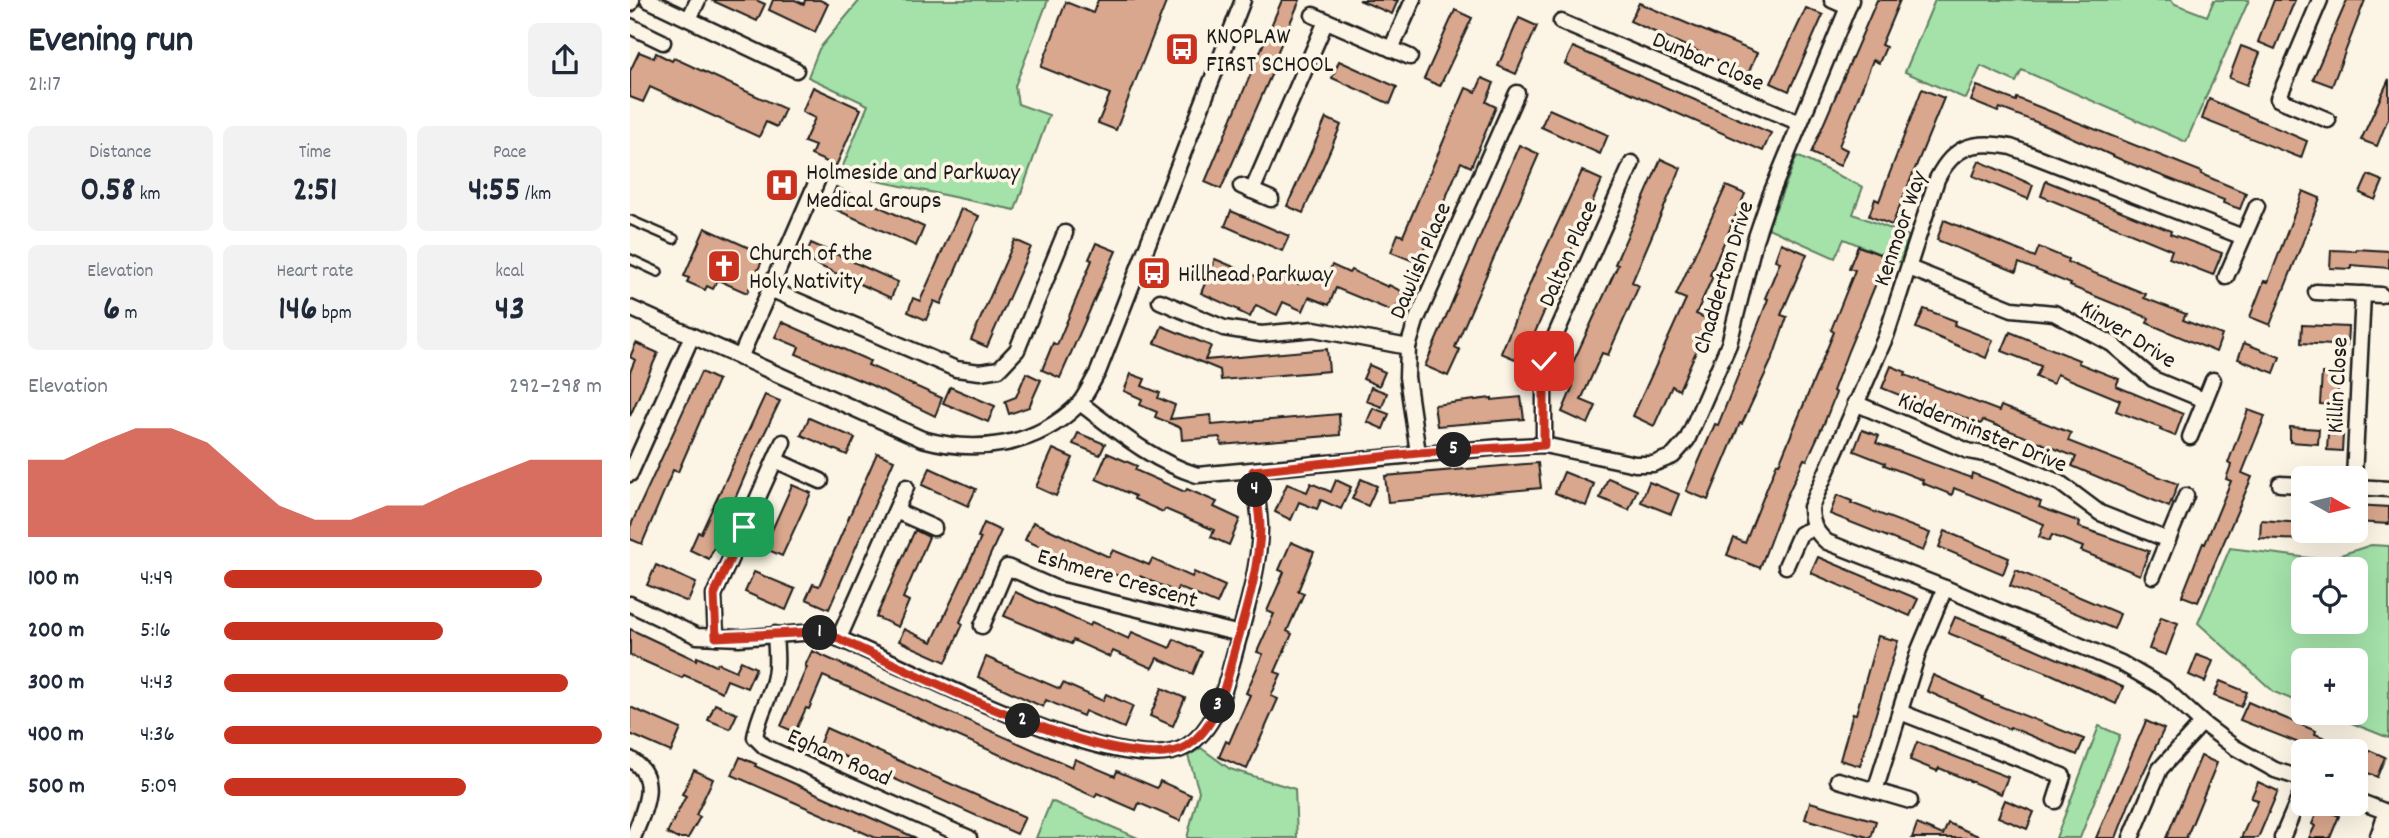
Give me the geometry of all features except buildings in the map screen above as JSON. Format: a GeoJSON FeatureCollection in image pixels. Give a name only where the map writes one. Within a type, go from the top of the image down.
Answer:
{"type":"FeatureCollection","features":[{"type":"Feature","properties":{"kind":"street"},"geometry":{"type":"LineString","coordinates":[[648,0],[796,70]]}},
{"type":"Feature","properties":{"kind":"street"},"geometry":{"type":"LineString","coordinates":[[689,19],[698,0]]}},
{"type":"Feature","properties":{"kind":"street"},"geometry":{"type":"LineString","coordinates":[[630,308],[922,439],[950,446],[993,446],[1044,431],[1080,404],[1098,372],[1243,0]]}},
{"type":"Feature","properties":{"kind":"street"},"geometry":{"type":"LineString","coordinates":[[1391,49],[1413,0]]}},
{"type":"Feature","properties":{"kind":"street"},"geometry":{"type":"LineString","coordinates":[[1832,0],[1850,4]]}},
{"type":"Feature","properties":{"kind":"street"},"geometry":{"type":"LineString","coordinates":[[2320,0],[2278,99],[2328,120]]}},
{"type":"Feature","properties":{"kind":"street","name":"Chadderton Drive"},"geometry":{"type":"LineString","coordinates":[[1080,404],[1142,449],[1172,467],[1197,475],[1418,453],[1544,445],[1635,464],[1653,464],[1672,456],[1688,440],[1730,344],[1755,240],[1770,196],[1850,4]]}},
{"type":"Feature","properties":{"kind":"street"},"geometry":{"type":"LineString","coordinates":[[1271,199],[1246,188],[1319,18],[1410,57]]}},
{"type":"Feature","properties":{"kind":"street","name":"Dunbar Close"},"geometry":{"type":"LineString","coordinates":[[1561,22],[1800,123]]}},
{"type":"Feature","properties":{"kind":"street"},"geometry":{"type":"LineString","coordinates":[[630,26],[663,42]]}},
{"type":"Feature","properties":{"kind":"street","name":"Dawlish Place"},"geometry":{"type":"LineString","coordinates":[[1418,453],[1407,377],[1408,347],[1416,321],[1517,93]]}},
{"type":"Feature","properties":{"kind":"street","name":"Kenmoor Way"},"geometry":{"type":"LineString","coordinates":[[1814,527],[1811,507],[1886,336],[1937,179],[1945,163],[1960,149],[1991,143],[2011,147],[2244,237]]}},
{"type":"Feature","properties":{"kind":"street","name":"Dalton Place"},"geometry":{"type":"LineString","coordinates":[[1544,445],[1544,361],[1632,163]]}},
{"type":"Feature","properties":{"kind":"street"},"geometry":{"type":"LineString","coordinates":[[740,358],[817,181]]}},
{"type":"Feature","properties":{"kind":"street"},"geometry":{"type":"LineString","coordinates":[[2226,277],[2257,206]]}},
{"type":"Feature","properties":{"kind":"street"},"geometry":{"type":"LineString","coordinates":[[770,289],[956,369],[979,372],[999,369],[1017,350],[1065,233]]}},
{"type":"Feature","properties":{"kind":"street","name":"Kinver Drive"},"geometry":{"type":"LineString","coordinates":[[1909,268],[2012,309],[2054,313],[2112,344],[2153,379],[2204,400]]}},
{"type":"Feature","properties":{"kind":"street"},"geometry":{"type":"LineString","coordinates":[[2316,292],[2381,295]]}},
{"type":"Feature","properties":{"kind":"street","name":"Killin Close"},"geometry":{"type":"LineString","coordinates":[[2355,466],[2364,295]]}},
{"type":"Feature","properties":{"kind":"street"},"geometry":{"type":"LineString","coordinates":[[1160,301],[1224,328],[1261,334],[1314,329],[1408,347]]}},
{"type":"Feature","properties":{"kind":"street"},"geometry":{"type":"LineString","coordinates":[[630,474],[692,336]]}},
{"type":"Feature","properties":{"kind":"street"},"geometry":{"type":"LineString","coordinates":[[2190,437],[2213,380]]}},
{"type":"Feature","properties":{"kind":"street","name":"Kidderminster Drive"},"geometry":{"type":"LineString","coordinates":[[1855,403],[1968,452],[1999,457],[2060,482],[2100,513],[2168,540]]}},
{"type":"Feature","properties":{"kind":"street"},"geometry":{"type":"LineString","coordinates":[[716,637],[714,595],[783,442]]}},
{"type":"Feature","properties":{"kind":"street"},"geometry":{"type":"LineString","coordinates":[[775,460],[821,481]]}},
{"type":"Feature","properties":{"kind":"street"},"geometry":{"type":"LineString","coordinates":[[630,604],[697,636],[814,632],[839,639],[1030,724],[1140,754],[1163,754],[1186,747],[1207,729],[1223,695],[1257,560],[1260,527],[1253,471]]}},
{"type":"Feature","properties":{"kind":"street"},"geometry":{"type":"LineString","coordinates":[[2280,484],[2291,484]]}},
{"type":"Feature","properties":{"kind":"street"},"geometry":{"type":"LineString","coordinates":[[839,639],[906,487]]}},
{"type":"Feature","properties":{"kind":"street"},"geometry":{"type":"LineString","coordinates":[[2368,488],[2389,489]]}},
{"type":"Feature","properties":{"kind":"street"},"geometry":{"type":"LineString","coordinates":[[2152,576],[2186,496]]}},
{"type":"Feature","properties":{"kind":"street"},"geometry":{"type":"LineString","coordinates":[[896,511],[934,528]]}},
{"type":"Feature","properties":{"kind":"street"},"geometry":{"type":"LineString","coordinates":[[1787,566],[1800,534],[1814,527],[1827,542],[1945,587],[2121,663],[2164,688],[2202,723],[2234,747],[2264,764],[2291,774]]}},
{"type":"Feature","properties":{"kind":"street","name":"Eshmere Crescent"},"geometry":{"type":"LineString","coordinates":[[982,626],[1007,567],[1058,589],[1240,634]]}},
{"type":"Feature","properties":{"kind":"street"},"geometry":{"type":"LineString","coordinates":[[1875,791],[1919,650],[1945,587]]}},
{"type":"Feature","properties":{"kind":"street","name":"Egham Road"},"geometry":{"type":"LineString","coordinates":[[775,634],[776,662],[773,683],[758,718],[755,737],[765,747],[969,838]]}},
{"type":"Feature","properties":{"kind":"street"},"geometry":{"type":"LineString","coordinates":[[1899,712],[2063,776],[2055,801]]}},
{"type":"Feature","properties":{"kind":"street"},"geometry":{"type":"LineString","coordinates":[[2132,838],[2160,769],[2202,723]]}},
{"type":"Feature","properties":{"kind":"street"},"geometry":{"type":"LineString","coordinates":[[630,760],[640,766],[647,776],[648,787],[645,805],[633,838]]}},
{"type":"Feature","properties":{"kind":"street"},"geometry":{"type":"LineString","coordinates":[[1838,780],[1910,801]]}},
{"type":"Feature","properties":{"kind":"street"},"geometry":{"type":"LineString","coordinates":[[2368,805],[2389,814],[2381,838]]}},
{"type":"Feature","properties":{"kind":"street"},"geometry":{"type":"LineString","coordinates":[[2282,838],[2291,816]]}},
{"type":"Feature","properties":{"kind":"lane"},"geometry":{"type":"LineString","coordinates":[[630,220],[674,239]]}},
{"type":"Feature","properties":{"kind":"lane"},"geometry":{"type":"LineString","coordinates":[[630,259],[659,272]]}},
{"type":"Feature","properties":{"kind":"green space"},"geometry":{"type":"Polygon","coordinates":[[[860,0],[1048,0],[1015,86],[1018,104],[1049,115],[1015,210],[840,173],[868,105],[808,77],[819,49],[860,0]]]}},
{"type":"Feature","properties":{"kind":"green space"},"geometry":{"type":"Polygon","coordinates":[[[1935,0],[2171,0],[2207,16],[2214,0],[2249,0],[2186,142],[2022,70],[2016,82],[1981,66],[1966,99],[1905,72],[1935,0]]]}},
{"type":"Feature","properties":{"kind":"green space"},"geometry":{"type":"Polygon","coordinates":[[[1797,156],[1863,187],[1853,214],[1909,236],[1900,262],[1844,239],[1835,258],[1768,228],[1797,156]]]}},
{"type":"Feature","properties":{"kind":"green space"},"geometry":{"type":"Polygon","coordinates":[[[2371,545],[2389,546],[2389,738],[2356,725],[2368,725],[2368,648],[2291,648],[2291,699],[2274,692],[2198,623],[2230,548],[2301,557],[2291,557],[2291,634],[2368,634],[2368,557],[2334,557],[2371,545]]]}},
{"type":"Feature","properties":{"kind":"green space"},"geometry":{"type":"Polygon","coordinates":[[[2099,726],[2120,735],[2080,838],[2056,838],[2099,726]]]}},
{"type":"Feature","properties":{"kind":"green space"},"geometry":{"type":"Polygon","coordinates":[[[1201,748],[1230,769],[1295,789],[1297,838],[1187,838],[1199,791],[1188,756],[1201,748]]]}},
{"type":"Feature","properties":{"kind":"green space"},"geometry":{"type":"Polygon","coordinates":[[[1051,801],[1138,838],[1036,838],[1051,801]]]}},
{"type":"Feature","properties":{"kind":"place","name":"KNOPLAW FIRST SCHOOL"},"geometry":{"type":"Point","coordinates":[1182,49]}},
{"type":"Feature","properties":{"kind":"place","name":"Holmeside and Parkway Medical Groups"},"geometry":{"type":"Point","coordinates":[782,185]}},
{"type":"Feature","properties":{"kind":"place","name":"Church of the Holy Nativity"},"geometry":{"type":"Point","coordinates":[724,266]}},
{"type":"Feature","properties":{"kind":"place","name":"Hillhead Parkway"},"geometry":{"type":"Point","coordinates":[1154,273]}},
{"type":"Feature","properties":{"kind":"route"},"geometry":{"type":"LineString","coordinates":[[744,527],[714,595],[716,637],[739,638],[814,632],[824,634],[1030,724],[1140,754],[1163,754],[1186,747],[1207,729],[1223,695],[1257,560],[1260,527],[1253,471],[1418,453],[1544,445],[1544,361]]}}]}
